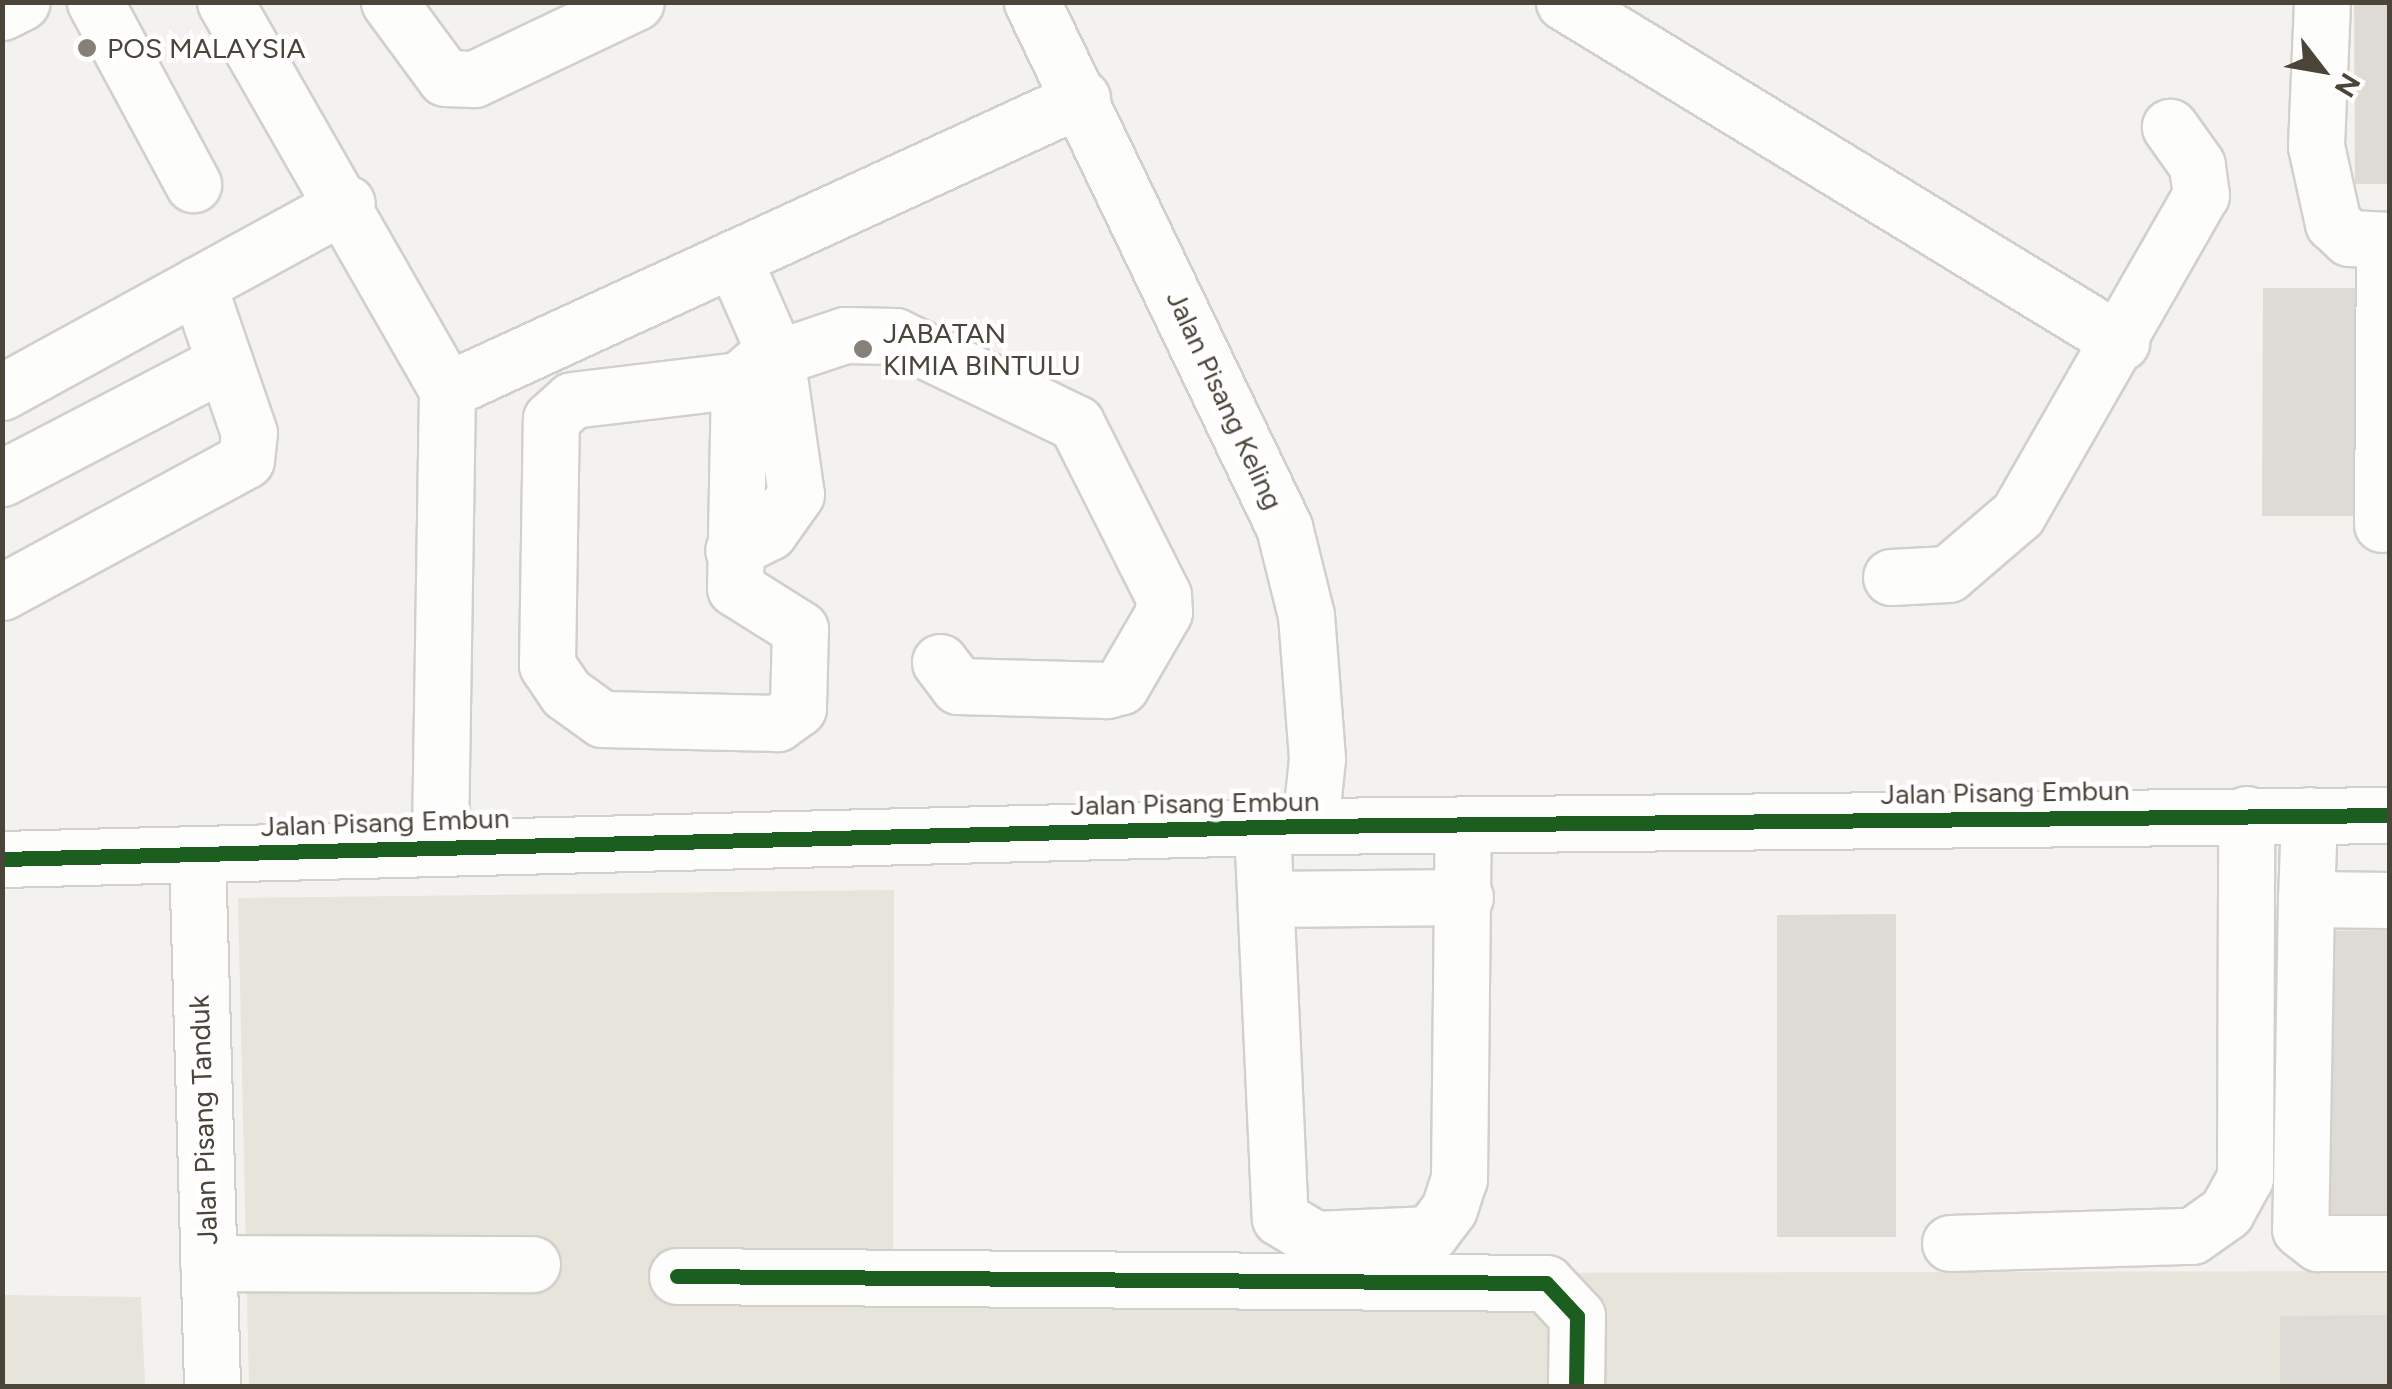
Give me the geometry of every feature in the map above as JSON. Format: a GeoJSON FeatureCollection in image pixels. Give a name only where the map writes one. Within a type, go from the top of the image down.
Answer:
{"type":"FeatureCollection","features":[{"type":"Feature","properties":{"kind":"street"},"geometry":{"type":"LineString","coordinates":[[2,12],[22,2]]}},
{"type":"Feature","properties":{"kind":"street"},"geometry":{"type":"LineString","coordinates":[[95,2],[192,184]]}},
{"type":"Feature","properties":{"kind":"street"},"geometry":{"type":"LineString","coordinates":[[225,2],[347,203],[448,390],[440,844]]}},
{"type":"Feature","properties":{"kind":"street"},"geometry":{"type":"LineString","coordinates":[[389,2],[445,78],[474,79],[636,2]]}},
{"type":"Feature","properties":{"kind":"street","name":"Jalan Pisang Keling"},"geometry":{"type":"LineString","coordinates":[[1032,2],[1082,98],[1284,527],[1306,615],[1317,759],[1286,826],[1268,899],[1280,1218],[1315,1239],[1430,1234],[1449,1209],[1459,1179],[1464,897]]}},
{"type":"Feature","properties":{"kind":"street"},"geometry":{"type":"LineString","coordinates":[[2322,2],[2316,146],[2334,223],[2349,238],[2387,240],[2382,524]]}},
{"type":"Feature","properties":{"kind":"street"},"geometry":{"type":"LineString","coordinates":[[1587,8],[2121,342]]}},
{"type":"Feature","properties":{"kind":"street"},"geometry":{"type":"LineString","coordinates":[[448,390],[1082,98]]}},
{"type":"Feature","properties":{"kind":"street"},"geometry":{"type":"LineString","coordinates":[[1891,577],[1948,574],[1984,552],[2018,514],[2121,342],[2200,195],[2197,165],[2170,127]]}},
{"type":"Feature","properties":{"kind":"street"},"geometry":{"type":"LineString","coordinates":[[2,392],[347,203]]}},
{"type":"Feature","properties":{"kind":"street"},"geometry":{"type":"LineString","coordinates":[[732,258],[758,368],[733,550],[742,598],[793,622],[804,638],[793,715],[777,723],[602,719],[576,704],[547,665],[551,418],[572,400],[758,368],[845,334],[895,336],[1076,423],[1091,444],[1163,595],[1164,612],[1121,686],[958,686],[940,662]]}},
{"type":"Feature","properties":{"kind":"street"},"geometry":{"type":"LineString","coordinates":[[2,592],[238,470],[250,433],[198,285]]}},
{"type":"Feature","properties":{"kind":"street"},"geometry":{"type":"LineString","coordinates":[[2,478],[224,362]]}},
{"type":"Feature","properties":{"kind":"street"},"geometry":{"type":"LineString","coordinates":[[1950,1243],[2192,1236],[2226,1212],[2245,1178],[2246,814]]}},
{"type":"Feature","properties":{"kind":"street","name":"Jalan Pisang Embun"},"geometry":{"type":"LineString","coordinates":[[2,859],[440,844],[1286,826],[2246,814],[2390,816]]}},
{"type":"Feature","properties":{"kind":"street"},"geometry":{"type":"LineString","coordinates":[[2308,814],[2300,1229],[2318,1243],[2390,1243]]}},
{"type":"Feature","properties":{"kind":"street"},"geometry":{"type":"LineString","coordinates":[[1268,899],[1464,897],[1464,824]]}},
{"type":"Feature","properties":{"kind":"street","name":"Jalan Pisang Tanduk"},"geometry":{"type":"LineString","coordinates":[[196,854],[212,1386]]}},
{"type":"Feature","properties":{"kind":"street"},"geometry":{"type":"LineString","coordinates":[[2306,899],[2390,900]]}},
{"type":"Feature","properties":{"kind":"street"},"geometry":{"type":"LineString","coordinates":[[208,1263],[532,1264]]}},
{"type":"Feature","properties":{"kind":"street"},"geometry":{"type":"LineString","coordinates":[[677,1276],[1546,1283],[1577,1316],[1576,1386]]}},
{"type":"Feature","properties":{"kind":"shaded area"},"geometry":{"type":"Polygon","coordinates":[[[894,890],[893,1274],[2389,1271],[2389,1386],[249,1386],[238,898],[894,890]]]}},
{"type":"Feature","properties":{"kind":"shaded area"},"geometry":{"type":"Polygon","coordinates":[[[3,1295],[141,1297],[145,1386],[3,1386],[3,1295]]]}},
{"type":"Feature","properties":{"kind":"building"},"geometry":{"type":"Polygon","coordinates":[[[2354,2],[2390,2],[2390,184],[2355,184],[2354,2]]]}},
{"type":"Feature","properties":{"kind":"building"},"geometry":{"type":"Polygon","coordinates":[[[2263,288],[2361,288],[2360,516],[2262,516],[2263,288]]]}},
{"type":"Feature","properties":{"kind":"building"},"geometry":{"type":"Polygon","coordinates":[[[1896,914],[1896,1237],[1777,1237],[1777,915],[1896,914]]]}},
{"type":"Feature","properties":{"kind":"building"},"geometry":{"type":"Polygon","coordinates":[[[2390,930],[2390,1238],[2316,1238],[2316,931],[2390,930]]]}},
{"type":"Feature","properties":{"kind":"building"},"geometry":{"type":"Polygon","coordinates":[[[2390,1315],[2390,1386],[2280,1386],[2280,1316],[2390,1315]]]}},
{"type":"Feature","properties":{"kind":"cycle path"},"geometry":{"type":"LineString","coordinates":[[2,859],[1310,826],[2390,815]]}},
{"type":"Feature","properties":{"kind":"cycle path"},"geometry":{"type":"LineString","coordinates":[[677,1276],[1546,1283],[1577,1316],[1576,1386]]}},
{"type":"Feature","properties":{"kind":"place","name":"POS MALAYSIA"},"geometry":{"type":"Point","coordinates":[87,48]}},
{"type":"Feature","properties":{"kind":"place","name":"JABATAN KIMIA BINTULU"},"geometry":{"type":"Point","coordinates":[863,349]}}]}
